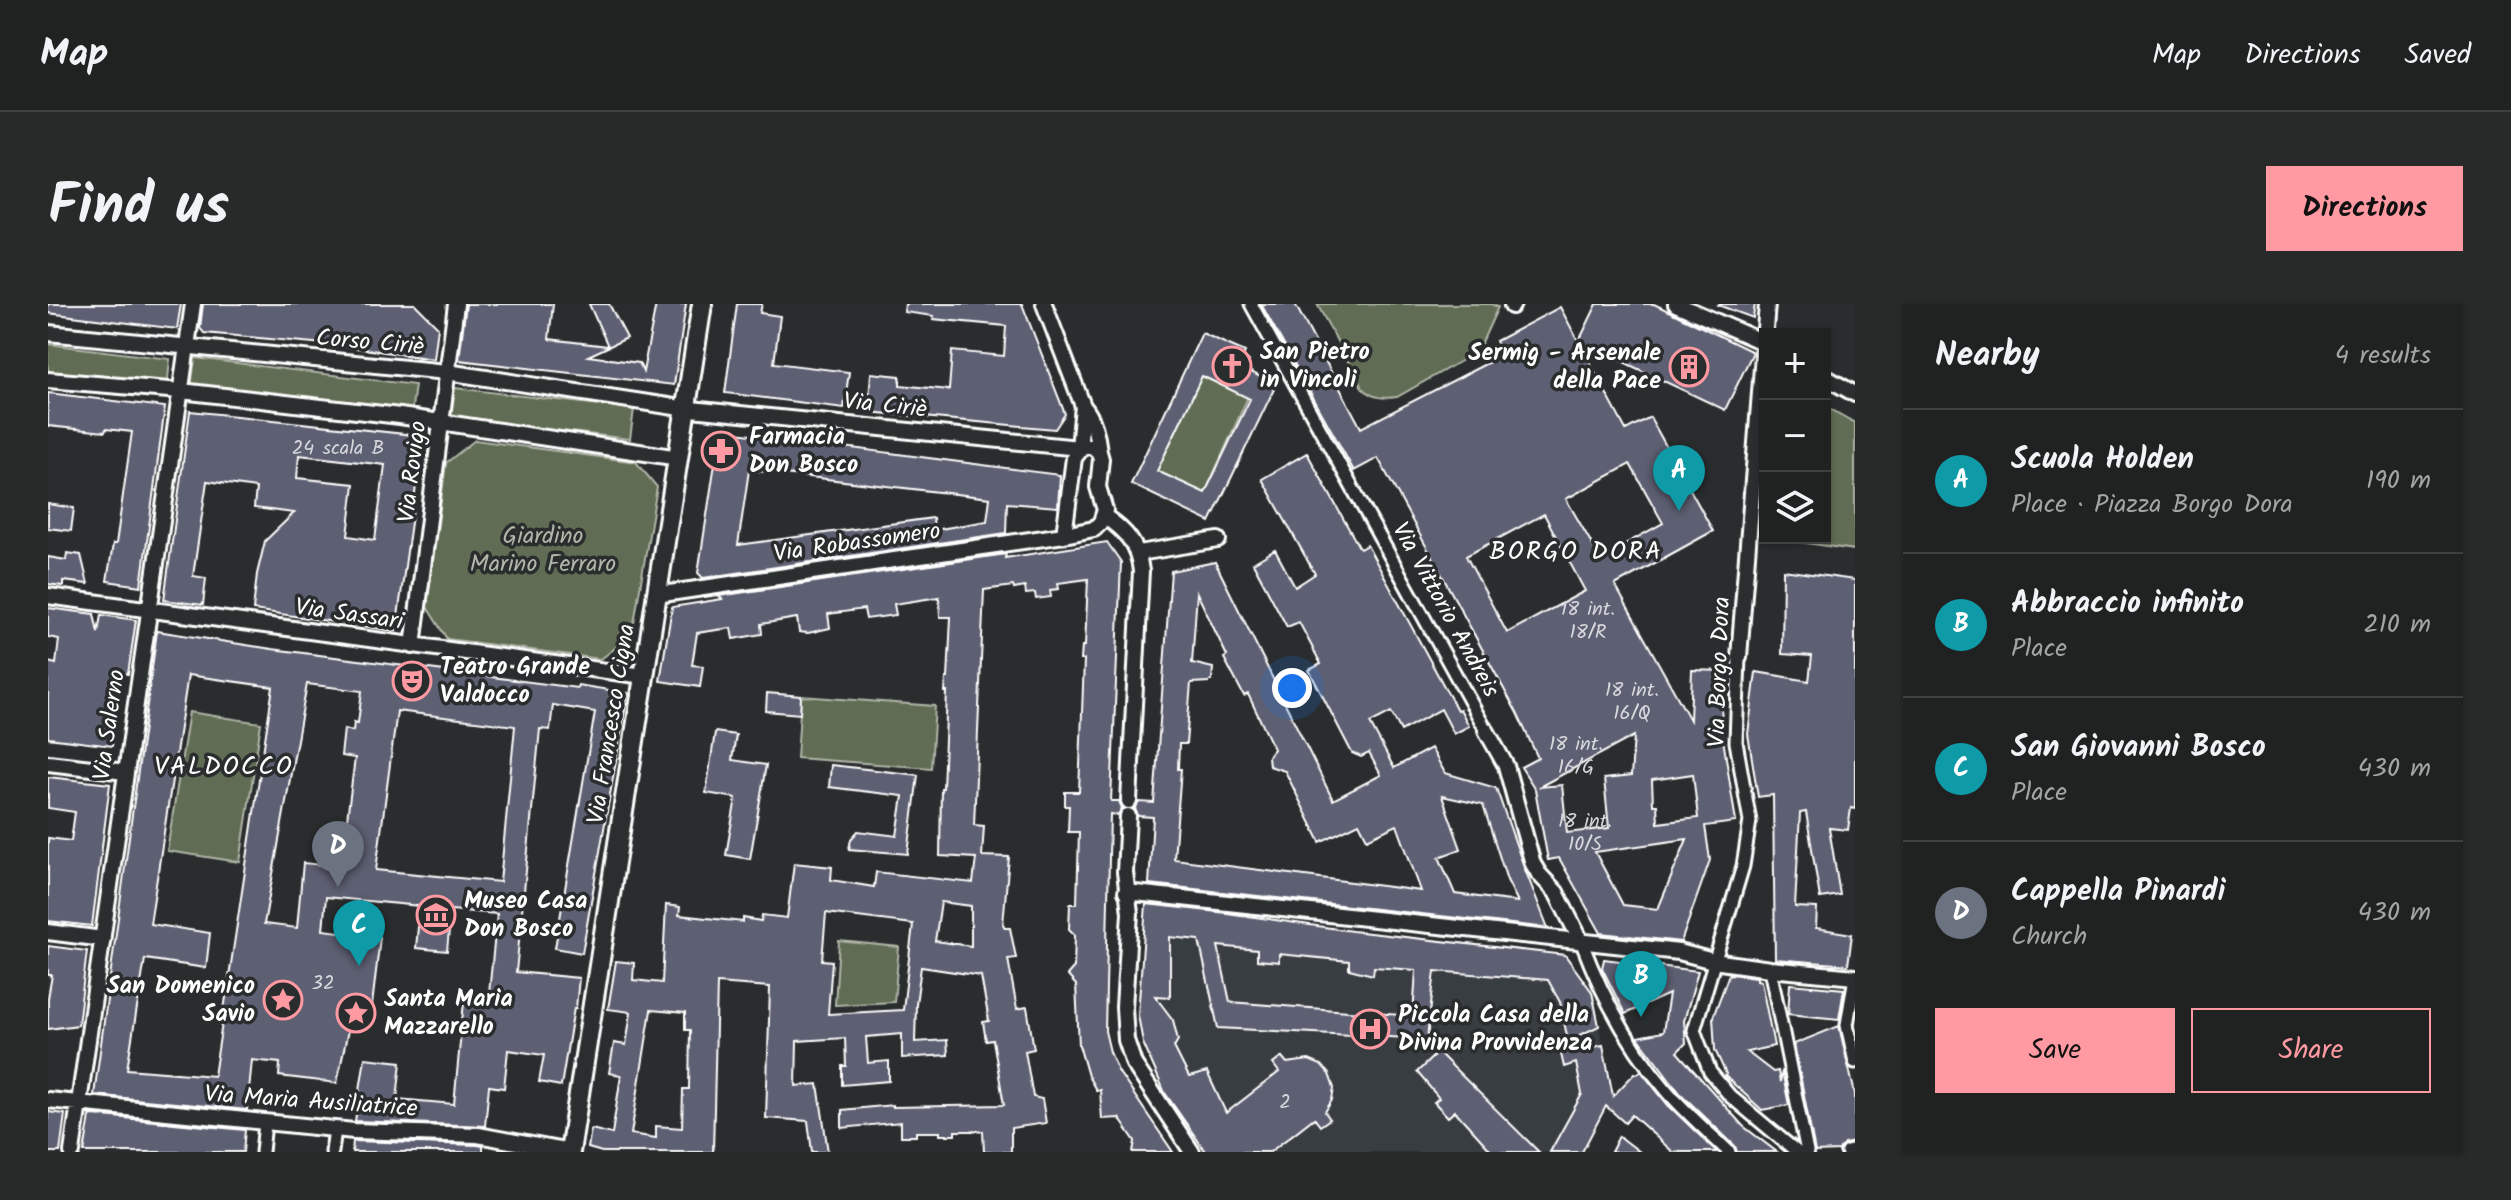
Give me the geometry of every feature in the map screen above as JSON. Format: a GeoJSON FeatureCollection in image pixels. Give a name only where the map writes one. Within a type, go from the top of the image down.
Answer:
{"type":"FeatureCollection","features":[{"type":"Feature","properties":{"kind":"street","name":"Via Salerno"},"geometry":{"type":"LineString","coordinates":[[72,1152],[193,304]]}},
{"type":"Feature","properties":{"kind":"street","name":"Via Rovigo"},"geometry":{"type":"LineString","coordinates":[[413,646],[456,304]]}},
{"type":"Feature","properties":{"kind":"street","name":"Via Francesco Cigna"},"geometry":{"type":"LineString","coordinates":[[570,1152],[702,304]]}},
{"type":"Feature","properties":{"kind":"street"},"geometry":{"type":"LineString","coordinates":[[1044,304],[1097,434],[1098,487],[1104,503],[1104,516],[1122,528],[1139,553],[1141,595],[1126,892],[1130,913],[1124,1007],[1126,1040],[1140,1075],[1192,1152]]}},
{"type":"Feature","properties":{"kind":"street","name":"Via Vittorio Andreis"},"geometry":{"type":"LineString","coordinates":[[1251,304],[1506,766],[1533,864],[1556,892],[1582,943]]}},
{"type":"Feature","properties":{"kind":"street"},"geometry":{"type":"LineString","coordinates":[[1676,304],[1759,340]]}},
{"type":"Feature","properties":{"kind":"street","name":"Via Borgo Dora"},"geometry":{"type":"LineString","coordinates":[[1766,328],[1767,304]]}},
{"type":"Feature","properties":{"kind":"street","name":"Corso Ciriè"},"geometry":{"type":"LineString","coordinates":[[48,333],[447,372],[686,408]]}},
{"type":"Feature","properties":{"kind":"street"},"geometry":{"type":"LineString","coordinates":[[48,380],[181,391],[442,422],[679,458]]}},
{"type":"Feature","properties":{"kind":"street"},"geometry":{"type":"LineString","coordinates":[[1831,380],[1855,394]]}},
{"type":"Feature","properties":{"kind":"street","name":"Via Borgo Dora"},"geometry":{"type":"LineString","coordinates":[[1760,400],[1739,657],[1736,742],[1750,821],[1743,866],[1694,1030],[1710,1072],[1730,1096],[1797,1152]]}},
{"type":"Feature","properties":{"kind":"street"},"geometry":{"type":"LineString","coordinates":[[1064,535],[1083,406]]}},
{"type":"Feature","properties":{"kind":"street","name":"Via Ciriè"},"geometry":{"type":"LineString","coordinates":[[686,408],[1079,448],[1092,446],[1099,452]]}},
{"type":"Feature","properties":{"kind":"street","name":"Via Robassomero"},"geometry":{"type":"LineString","coordinates":[[656,595],[1064,535],[1094,529],[1104,516]]}},
{"type":"Feature","properties":{"kind":"street"},"geometry":{"type":"LineString","coordinates":[[1139,553],[1218,540]]}},
{"type":"Feature","properties":{"kind":"street","name":"Via Sassari"},"geometry":{"type":"LineString","coordinates":[[48,596],[644,676]]}},
{"type":"Feature","properties":{"kind":"street"},"geometry":{"type":"LineString","coordinates":[[48,763],[126,772]]}},
{"type":"Feature","properties":{"kind":"street"},"geometry":{"type":"LineString","coordinates":[[1126,892],[1679,952],[1713,961],[1855,977],[1847,1025],[1855,1062]]}},
{"type":"Feature","properties":{"kind":"street"},"geometry":{"type":"LineString","coordinates":[[48,932],[103,939]]}},
{"type":"Feature","properties":{"kind":"street"},"geometry":{"type":"LineString","coordinates":[[1582,943],[1611,1009],[1634,1046],[1667,1091],[1729,1152]]}},
{"type":"Feature","properties":{"kind":"street"},"geometry":{"type":"LineString","coordinates":[[1770,969],[1807,1152]]}},
{"type":"Feature","properties":{"kind":"street","name":"Via Maria Ausiliatrice"},"geometry":{"type":"LineString","coordinates":[[48,1100],[335,1129],[476,1135],[570,1152]]}},
{"type":"Feature","properties":{"kind":"street"},"geometry":{"type":"LineString","coordinates":[[262,1152],[265,1123]]}},
{"type":"Feature","properties":{"kind":"street"},"geometry":{"type":"LineString","coordinates":[[332,1152],[335,1129]]}},
{"type":"Feature","properties":{"kind":"street"},"geometry":{"type":"LineString","coordinates":[[1847,1152],[1855,1150]]}},
{"type":"Feature","properties":{"kind":"shaded area","name":"Piccola Casa della Divina Provvidenza"},"geometry":{"type":"Polygon","coordinates":[[[1146,904],[1352,931],[1564,953],[1592,992],[1613,1094],[1582,1152],[1206,1152],[1165,1093],[1143,1043],[1138,1015],[1146,904]]]}},
{"type":"Feature","properties":{"kind":"green space"},"geometry":{"type":"Polygon","coordinates":[[[1317,304],[1491,304],[1498,307],[1478,351],[1397,397],[1387,398],[1374,396],[1363,389],[1317,304]]]}},
{"type":"Feature","properties":{"kind":"green space"},"geometry":{"type":"Polygon","coordinates":[[[48,344],[170,359],[167,389],[48,375],[48,344]]]}},
{"type":"Feature","properties":{"kind":"green space"},"geometry":{"type":"Polygon","coordinates":[[[195,358],[415,385],[411,415],[191,389],[195,358]]]}},
{"type":"Feature","properties":{"kind":"green space"},"geometry":{"type":"Polygon","coordinates":[[[1202,376],[1248,397],[1205,493],[1157,471],[1202,376]]]}},
{"type":"Feature","properties":{"kind":"green space"},"geometry":{"type":"Polygon","coordinates":[[[455,388],[634,409],[630,439],[451,418],[455,388]]]}},
{"type":"Feature","properties":{"kind":"green space"},"geometry":{"type":"Polygon","coordinates":[[[1831,409],[1855,423],[1855,550],[1813,544],[1831,544],[1831,409]]]}},
{"type":"Feature","properties":{"kind":"green space","name":"Giardino Marino Ferraro"},"geometry":{"type":"Polygon","coordinates":[[[475,440],[636,462],[657,487],[632,635],[601,659],[447,639],[427,607],[446,463],[475,440]]]}},
{"type":"Feature","properties":{"kind":"green space"},"geometry":{"type":"Polygon","coordinates":[[[801,696],[935,706],[931,768],[797,758],[801,696]]]}},
{"type":"Feature","properties":{"kind":"green space"},"geometry":{"type":"Polygon","coordinates":[[[189,712],[261,723],[240,862],[167,851],[189,712]]]}},
{"type":"Feature","properties":{"kind":"green space"},"geometry":{"type":"Polygon","coordinates":[[[839,941],[899,947],[894,1002],[835,1005],[839,941]]]}},
{"type":"Feature","properties":{"kind":"building"},"geometry":{"type":"Polygon","coordinates":[[[48,304],[181,304],[177,329],[48,313],[48,304]]]}},
{"type":"Feature","properties":{"kind":"building"},"geometry":{"type":"Polygon","coordinates":[[[203,304],[415,304],[438,327],[434,359],[336,345],[204,333],[200,328],[203,304]]]}},
{"type":"Feature","properties":{"kind":"building"},"geometry":{"type":"Polygon","coordinates":[[[466,304],[553,304],[549,339],[608,346],[589,304],[609,304],[627,338],[588,356],[639,363],[643,372],[656,304],[686,304],[674,385],[459,360],[466,304]]]}},
{"type":"Feature","properties":{"kind":"building"},"geometry":{"type":"Polygon","coordinates":[[[737,304],[762,304],[760,313],[780,316],[774,363],[849,372],[844,408],[725,393],[737,304]]]}},
{"type":"Feature","properties":{"kind":"building"},"geometry":{"type":"Polygon","coordinates":[[[905,304],[1022,304],[1065,414],[1055,429],[868,412],[871,373],[900,376],[900,385],[949,390],[952,351],[1004,356],[1006,326],[933,319],[934,316],[904,312],[905,304]]]}},
{"type":"Feature","properties":{"kind":"building"},"geometry":{"type":"Polygon","coordinates":[[[1261,304],[1295,304],[1361,428],[1503,355],[1496,341],[1560,307],[1626,430],[1650,417],[1713,531],[1615,585],[1690,720],[1692,670],[1723,671],[1721,726],[1736,822],[1705,826],[1710,860],[1681,942],[1601,933],[1559,858],[1548,860],[1535,789],[1521,767],[1538,758],[1517,713],[1378,458],[1354,471],[1261,304]],[[1630,464],[1566,499],[1600,558],[1663,523],[1630,464]],[[1544,514],[1466,556],[1507,633],[1585,591],[1544,514]],[[1634,736],[1539,787],[1562,785],[1567,833],[1609,828],[1604,779],[1631,776],[1634,736]],[[1693,774],[1652,780],[1653,805],[1657,805],[1658,823],[1698,818],[1693,774]],[[1687,839],[1595,852],[1623,905],[1658,909],[1687,839]]]}},
{"type":"Feature","properties":{"kind":"building","name":"Sermig - Arsenale della Pace"},"geometry":{"type":"Polygon","coordinates":[[[1597,304],[1654,304],[1753,352],[1725,410],[1579,341],[1597,304]]]}},
{"type":"Feature","properties":{"kind":"building"},"geometry":{"type":"Polygon","coordinates":[[[1755,304],[1753,318],[1718,305],[1755,304]]]}},
{"type":"Feature","properties":{"kind":"building"},"geometry":{"type":"Polygon","coordinates":[[[1202,333],[1245,352],[1243,357],[1249,361],[1245,369],[1276,385],[1210,522],[1131,484],[1202,333]],[[1202,376],[1157,471],[1205,493],[1250,399],[1202,376]]]}},
{"type":"Feature","properties":{"kind":"building"},"geometry":{"type":"Polygon","coordinates":[[[48,393],[165,407],[141,586],[107,581],[113,544],[116,544],[132,432],[48,426],[48,393]]]}},
{"type":"Feature","properties":{"kind":"building"},"geometry":{"type":"Polygon","coordinates":[[[190,411],[423,436],[396,631],[253,610],[265,541],[294,513],[254,508],[256,488],[207,481],[193,576],[206,578],[203,605],[164,600],[190,411]],[[299,455],[297,478],[354,484],[348,536],[375,540],[385,465],[299,455]]]}},
{"type":"Feature","properties":{"kind":"building"},"geometry":{"type":"Polygon","coordinates":[[[720,431],[1060,475],[1058,507],[1007,503],[1006,533],[703,578],[698,573],[720,431]],[[749,470],[738,545],[933,518],[934,530],[987,521],[990,498],[749,470]]]}},
{"type":"Feature","properties":{"kind":"building"},"geometry":{"type":"Polygon","coordinates":[[[1307,453],[1360,549],[1367,545],[1457,710],[1460,709],[1469,726],[1454,734],[1441,709],[1401,731],[1391,712],[1370,723],[1394,768],[1431,748],[1445,773],[1496,788],[1548,928],[1149,884],[1153,817],[1138,816],[1135,809],[1139,802],[1154,803],[1171,571],[1215,562],[1333,800],[1381,775],[1369,753],[1361,757],[1352,753],[1309,670],[1321,664],[1299,622],[1287,627],[1253,563],[1275,550],[1295,587],[1315,574],[1262,479],[1307,453]],[[1197,593],[1192,663],[1213,668],[1209,682],[1191,683],[1186,744],[1179,744],[1178,769],[1181,769],[1174,859],[1421,891],[1397,825],[1367,839],[1359,823],[1320,842],[1285,771],[1269,766],[1268,756],[1274,749],[1248,694],[1244,696],[1224,658],[1227,656],[1197,593]],[[1442,796],[1461,849],[1439,857],[1455,894],[1518,902],[1507,880],[1483,805],[1442,796]]]}},
{"type":"Feature","properties":{"kind":"building"},"geometry":{"type":"Polygon","coordinates":[[[48,504],[74,508],[71,531],[48,528],[48,504]]]}},
{"type":"Feature","properties":{"kind":"building"},"geometry":{"type":"Polygon","coordinates":[[[1107,542],[1121,562],[1111,801],[1119,801],[1122,808],[1118,815],[1110,814],[1105,1031],[1118,1071],[1173,1152],[1133,1152],[1135,1141],[1119,1118],[1102,1119],[1100,1090],[1096,1090],[1088,1076],[1079,1045],[1076,985],[1067,975],[1074,967],[1075,935],[1069,929],[1070,904],[1077,904],[1079,832],[1068,832],[1069,806],[1065,806],[1065,792],[1079,792],[1084,660],[1081,660],[1082,646],[1085,646],[1088,579],[1058,583],[1059,589],[1050,590],[1051,597],[1036,599],[1035,593],[1026,594],[1025,587],[984,590],[974,825],[984,826],[982,856],[1009,857],[1003,924],[1005,928],[1010,928],[1016,958],[1008,959],[1017,1009],[1027,1007],[1034,1049],[1025,1051],[1033,1097],[1042,1099],[1046,1123],[1011,1128],[1011,1152],[984,1152],[983,1131],[955,1131],[955,1135],[916,1132],[916,1136],[901,1136],[901,1122],[842,1128],[842,1110],[893,1105],[1004,1105],[993,1040],[986,1041],[983,1022],[989,1021],[981,976],[921,967],[915,1042],[947,1040],[948,1055],[902,1058],[902,1034],[866,1037],[868,1063],[889,1061],[889,1081],[842,1085],[842,1066],[846,1066],[845,1038],[797,1041],[796,1086],[818,1084],[828,1152],[812,1152],[808,1121],[766,1118],[770,987],[717,983],[713,1152],[602,1152],[588,1148],[591,1129],[612,1134],[621,1075],[609,1073],[614,1043],[626,1045],[631,1012],[608,1009],[616,961],[634,963],[633,980],[662,983],[666,905],[680,907],[679,915],[743,922],[743,918],[761,921],[762,915],[787,918],[794,863],[832,867],[831,880],[874,887],[876,872],[973,883],[976,858],[940,856],[945,692],[951,617],[940,617],[939,597],[894,604],[896,615],[866,619],[864,609],[828,614],[830,628],[808,633],[799,632],[797,618],[761,624],[762,634],[733,639],[731,628],[697,633],[692,665],[703,666],[700,687],[660,681],[672,607],[722,599],[719,596],[1006,554],[1005,558],[1107,542]],[[941,902],[935,941],[971,946],[971,906],[941,902]],[[826,913],[822,960],[832,961],[828,1014],[903,1010],[913,924],[826,913]],[[651,1010],[631,1134],[656,1138],[656,1126],[682,1128],[683,1089],[689,1089],[690,1030],[685,1030],[685,1013],[651,1010]]]}},
{"type":"Feature","properties":{"kind":"building"},"geometry":{"type":"Polygon","coordinates":[[[67,553],[81,555],[88,584],[63,581],[63,586],[48,584],[48,557],[66,560],[67,553]]]}},
{"type":"Feature","properties":{"kind":"building"},"geometry":{"type":"Polygon","coordinates":[[[1783,570],[1855,580],[1855,809],[1851,808],[1848,830],[1829,828],[1840,895],[1820,898],[1806,812],[1800,813],[1795,907],[1817,908],[1816,928],[1852,934],[1848,965],[1775,959],[1773,795],[1758,797],[1748,734],[1756,672],[1809,681],[1812,656],[1782,654],[1783,570]]]}},
{"type":"Feature","properties":{"kind":"building"},"geometry":{"type":"Polygon","coordinates":[[[48,608],[94,614],[98,633],[101,615],[136,620],[128,674],[122,673],[112,746],[48,738],[48,662],[56,664],[59,639],[48,637],[48,608]]]}},
{"type":"Feature","properties":{"kind":"building"},"geometry":{"type":"Polygon","coordinates":[[[157,631],[272,649],[628,693],[582,953],[555,948],[595,712],[553,705],[550,730],[540,729],[516,972],[579,978],[561,1086],[539,1082],[544,1055],[508,1050],[504,1088],[489,1086],[485,1126],[355,1121],[365,1058],[401,1062],[397,1099],[454,1104],[465,991],[489,993],[497,914],[451,910],[447,951],[416,948],[420,906],[326,897],[323,930],[380,937],[371,1014],[352,1011],[337,1083],[279,1076],[280,1063],[252,1060],[247,1110],[94,1095],[157,631]],[[188,675],[150,924],[210,933],[206,968],[145,959],[127,1069],[214,1076],[273,687],[188,675]],[[307,684],[264,924],[297,928],[303,863],[334,866],[338,841],[344,842],[355,758],[341,756],[344,729],[353,731],[354,722],[358,723],[362,691],[307,684]],[[397,711],[376,870],[500,882],[515,726],[397,711]]]}},
{"type":"Feature","properties":{"kind":"building"},"geometry":{"type":"Polygon","coordinates":[[[767,693],[801,696],[800,714],[766,711],[767,693]]]}},
{"type":"Feature","properties":{"kind":"building"},"geometry":{"type":"Polygon","coordinates":[[[715,732],[736,735],[732,760],[766,765],[750,859],[726,855],[736,798],[706,793],[715,732]]]}},
{"type":"Feature","properties":{"kind":"building"},"geometry":{"type":"Polygon","coordinates":[[[831,765],[918,775],[908,854],[849,849],[851,839],[858,831],[897,836],[903,796],[829,787],[831,765]]]}},
{"type":"Feature","properties":{"kind":"building"},"geometry":{"type":"Polygon","coordinates":[[[48,777],[110,784],[92,926],[48,921],[48,838],[71,841],[75,812],[48,808],[48,777]]]}},
{"type":"Feature","properties":{"kind":"building"},"geometry":{"type":"Polygon","coordinates":[[[1146,904],[1565,955],[1592,992],[1599,1026],[1568,1041],[1560,1002],[1548,980],[1435,971],[1427,1039],[1218,1028],[1199,940],[1170,937],[1170,997],[1155,996],[1173,1020],[1178,1040],[1174,1047],[1189,1077],[1207,1072],[1226,1113],[1279,1072],[1273,1064],[1282,1057],[1287,1063],[1309,1060],[1321,1065],[1329,1074],[1334,1088],[1325,1112],[1330,1119],[1320,1126],[1314,1118],[1270,1152],[1206,1152],[1165,1093],[1143,1043],[1138,1015],[1146,904]],[[1218,946],[1230,1002],[1413,1016],[1416,970],[1374,967],[1373,975],[1349,969],[1349,961],[1279,954],[1279,962],[1257,960],[1257,950],[1218,946]]]}},
{"type":"Feature","properties":{"kind":"building"},"geometry":{"type":"Polygon","coordinates":[[[48,946],[87,951],[78,1025],[48,1029],[52,975],[48,975],[48,946]]]}},
{"type":"Feature","properties":{"kind":"building"},"geometry":{"type":"Polygon","coordinates":[[[1604,959],[1698,971],[1684,1021],[1686,1043],[1677,1052],[1743,1126],[1777,1152],[1737,1152],[1735,1146],[1680,1093],[1638,1037],[1663,1032],[1669,994],[1625,1014],[1602,968],[1604,959]]]}},
{"type":"Feature","properties":{"kind":"building"},"geometry":{"type":"Polygon","coordinates":[[[1729,974],[1757,977],[1761,981],[1774,1046],[1747,1052],[1773,1072],[1778,1071],[1780,1082],[1782,1071],[1789,1105],[1762,1110],[1725,1076],[1715,1050],[1713,1017],[1729,974]]]}},
{"type":"Feature","properties":{"kind":"building"},"geometry":{"type":"Polygon","coordinates":[[[1790,984],[1844,989],[1839,1019],[1788,1014],[1790,984]]]}},
{"type":"Feature","properties":{"kind":"building"},"geometry":{"type":"Polygon","coordinates":[[[1839,1026],[1855,1094],[1855,1142],[1844,1144],[1839,1151],[1815,1152],[1794,1044],[1839,1026]]]}},
{"type":"Feature","properties":{"kind":"building"},"geometry":{"type":"Polygon","coordinates":[[[1603,1045],[1613,1096],[1635,1073],[1641,1071],[1668,1105],[1717,1152],[1673,1152],[1632,1115],[1625,1123],[1606,1106],[1582,1152],[1550,1152],[1582,1094],[1576,1063],[1564,1067],[1561,1054],[1603,1045]]]}},
{"type":"Feature","properties":{"kind":"building"},"geometry":{"type":"Polygon","coordinates":[[[1438,1052],[1539,1152],[1492,1152],[1455,1111],[1448,1117],[1434,1102],[1439,1098],[1417,1072],[1438,1052]]]}},
{"type":"Feature","properties":{"kind":"building"},"geometry":{"type":"Polygon","coordinates":[[[48,1112],[65,1114],[60,1152],[48,1152],[48,1112]]]}},
{"type":"Feature","properties":{"kind":"building"},"geometry":{"type":"Polygon","coordinates":[[[90,1116],[245,1130],[243,1152],[84,1152],[90,1116]]]}},
{"type":"Feature","properties":{"kind":"building"},"geometry":{"type":"Polygon","coordinates":[[[1619,1136],[1640,1152],[1611,1152],[1619,1136]]]}},
{"type":"Feature","properties":{"kind":"building"},"geometry":{"type":"Polygon","coordinates":[[[353,1141],[477,1145],[483,1146],[483,1152],[352,1152],[353,1141]]]}},
{"type":"Feature","properties":{"kind":"place","name":"San Pietro in Vincoli"},"geometry":{"type":"Point","coordinates":[1232,366]}},
{"type":"Feature","properties":{"kind":"place","name":"Sermig - Arsenale della Pace"},"geometry":{"type":"Point","coordinates":[1689,367]}},
{"type":"Feature","properties":{"kind":"place","name":"Farmacia Don Bosco"},"geometry":{"type":"Point","coordinates":[721,451]}},
{"type":"Feature","properties":{"kind":"place","name":"Scuola Holden"},"geometry":{"type":"Point","coordinates":[1679,511]}},
{"type":"Feature","properties":{"kind":"place","name":"Teatro Grande Valdocco"},"geometry":{"type":"Point","coordinates":[412,681]}},
{"type":"Feature","properties":{"kind":"place","name":"Cappella Pinardi"},"geometry":{"type":"Point","coordinates":[338,887]}},
{"type":"Feature","properties":{"kind":"place","name":"Museo Casa Don Bosco"},"geometry":{"type":"Point","coordinates":[436,915]}},
{"type":"Feature","properties":{"kind":"place","name":"San Giovanni Bosco"},"geometry":{"type":"Point","coordinates":[359,966]}},
{"type":"Feature","properties":{"kind":"place","name":"San Domenico Savio"},"geometry":{"type":"Point","coordinates":[283,1000]}},
{"type":"Feature","properties":{"kind":"place","name":"Santa Maria Mazzarello"},"geometry":{"type":"Point","coordinates":[356,1013]}},
{"type":"Feature","properties":{"kind":"place","name":"Abbraccio infinito"},"geometry":{"type":"Point","coordinates":[1641,1017]}},
{"type":"Feature","properties":{"kind":"place","name":"Piccola Casa della Divina Provvidenza"},"geometry":{"type":"Point","coordinates":[1370,1029]}},
{"type":"Feature","properties":{"kind":"district","name":"BORGO DORA"},"geometry":{"type":"Point","coordinates":[1576,552]}},
{"type":"Feature","properties":{"kind":"district","name":"VALDOCCO"},"geometry":{"type":"Point","coordinates":[224,767]}}]}
